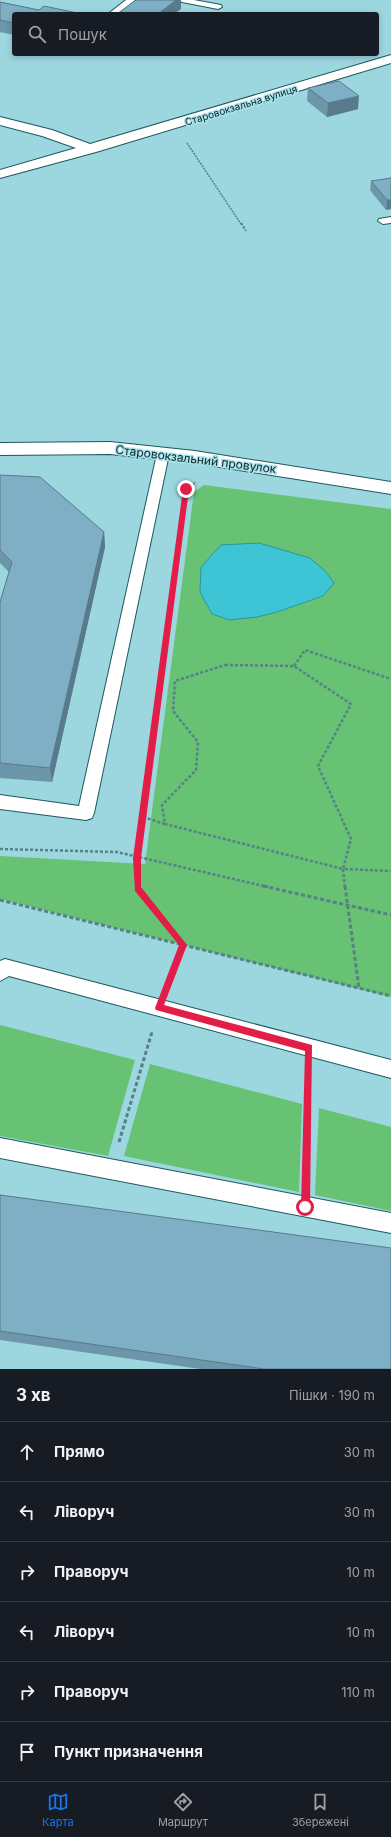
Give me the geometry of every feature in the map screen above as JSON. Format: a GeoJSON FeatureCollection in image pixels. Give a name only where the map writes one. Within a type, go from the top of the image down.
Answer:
{"type":"FeatureCollection","features":[{"type":"Feature","properties":{"kind":"street","name":"Старовокзальна вулиця"},"geometry":{"type":"LineString","coordinates":[[0,174],[175,125],[391,59]]}},
{"type":"Feature","properties":{"kind":"street"},"geometry":{"type":"LineString","coordinates":[[0,121],[48,133],[91,149]]}},
{"type":"Feature","properties":{"kind":"street","name":"Старовокзальний провулок"},"geometry":{"type":"LineString","coordinates":[[0,449],[110,448],[285,470],[391,488]]}},
{"type":"Feature","properties":{"kind":"lane"},"geometry":{"type":"LineString","coordinates":[[115,12],[131,0]]}},
{"type":"Feature","properties":{"kind":"lane"},"geometry":{"type":"LineString","coordinates":[[182,0],[218,7]]}},
{"type":"Feature","properties":{"kind":"lane"},"geometry":{"type":"LineString","coordinates":[[0,802],[86,813],[163,454]]}},
{"type":"Feature","properties":{"kind":"lane"},"geometry":{"type":"LineString","coordinates":[[0,973],[5,967],[391,1069]]}},
{"type":"Feature","properties":{"kind":"lane"},"geometry":{"type":"LineString","coordinates":[[0,1148],[391,1223]]}},
{"type":"Feature","properties":{"kind":"path"},"geometry":{"type":"LineString","coordinates":[[175,125],[246,231]]}},
{"type":"Feature","properties":{"kind":"path"},"geometry":{"type":"LineString","coordinates":[[183,945],[138,888],[137,858],[186,489],[196,482],[204,483]]}},
{"type":"Feature","properties":{"kind":"path"},"geometry":{"type":"LineString","coordinates":[[294,666],[304,650],[391,679]]}},
{"type":"Feature","properties":{"kind":"path"},"geometry":{"type":"LineString","coordinates":[[165,824],[162,806],[196,770],[198,742],[173,711],[174,681],[225,665],[294,666],[351,704],[318,766],[351,839],[343,869],[359,988]]}},
{"type":"Feature","properties":{"kind":"path"},"geometry":{"type":"LineString","coordinates":[[143,817],[165,824],[343,869],[391,871]]}},
{"type":"Feature","properties":{"kind":"path"},"geometry":{"type":"LineString","coordinates":[[0,848],[117,852],[137,858],[391,915]]}},
{"type":"Feature","properties":{"kind":"path"},"geometry":{"type":"LineString","coordinates":[[0,900],[391,996]]}},
{"type":"Feature","properties":{"kind":"path"},"geometry":{"type":"LineString","coordinates":[[111,1169],[159,1008],[183,945]]}},
{"type":"Feature","properties":{"kind":"path"},"geometry":{"type":"LineString","coordinates":[[305,1207],[310,1048]]}},
{"type":"Feature","properties":{"kind":"green space"},"geometry":{"type":"Polygon","coordinates":[[[204,485],[391,509],[391,997],[0,899],[0,856],[145,864],[194,492],[204,485]]]}},
{"type":"Feature","properties":{"kind":"green space"},"geometry":{"type":"Polygon","coordinates":[[[0,1025],[135,1060],[108,1156],[0,1136],[0,1025]]]}},
{"type":"Feature","properties":{"kind":"green space"},"geometry":{"type":"Polygon","coordinates":[[[150,1064],[302,1104],[299,1192],[124,1156],[150,1064]]]}},
{"type":"Feature","properties":{"kind":"green space"},"geometry":{"type":"Polygon","coordinates":[[[319,1108],[391,1127],[391,1211],[315,1195],[319,1108]]]}},
{"type":"Feature","properties":{"kind":"water"},"geometry":{"type":"Polygon","coordinates":[[[259,543],[310,558],[325,571],[334,583],[323,596],[277,612],[257,617],[230,620],[212,614],[200,592],[201,567],[221,545],[259,543]]]}},
{"type":"Feature","properties":{"kind":"building"},"geometry":{"type":"Polygon","coordinates":[[[136,0],[176,0],[161,12],[120,12],[136,0]]]}},
{"type":"Feature","properties":{"kind":"building"},"geometry":{"type":"Polygon","coordinates":[[[0,2],[39,10],[44,6],[72,12],[12,12],[12,23],[0,20],[0,2]]]}},
{"type":"Feature","properties":{"kind":"building"},"geometry":{"type":"Polygon","coordinates":[[[339,81],[359,96],[328,103],[308,88],[339,81]]]}},
{"type":"Feature","properties":{"kind":"building"},"geometry":{"type":"Polygon","coordinates":[[[391,178],[391,200],[387,200],[371,181],[391,178]]]}},
{"type":"Feature","properties":{"kind":"building"},"geometry":{"type":"Polygon","coordinates":[[[0,475],[40,477],[104,532],[50,768],[0,763],[0,602],[12,562],[0,550],[0,475]]]}},
{"type":"Feature","properties":{"kind":"building"},"geometry":{"type":"Polygon","coordinates":[[[0,1195],[391,1248],[391,1369],[264,1369],[0,1331],[0,1195]]]}},
{"type":"Feature","properties":{"kind":"route"},"geometry":{"type":"LineString","coordinates":[[186,489],[137,858],[138,888],[183,945],[159,1008],[310,1048],[305,1207]]}}]}
